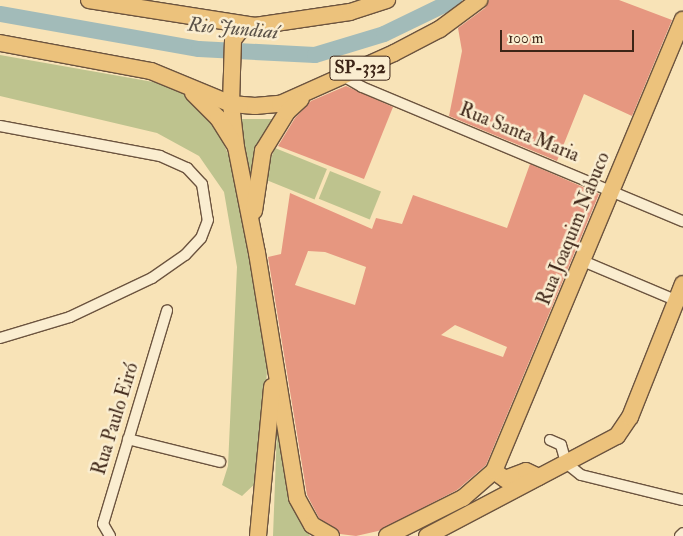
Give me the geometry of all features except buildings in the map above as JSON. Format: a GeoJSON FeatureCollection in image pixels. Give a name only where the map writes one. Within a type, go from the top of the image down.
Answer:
{"type":"FeatureCollection","features":[{"type":"Feature","properties":{"kind":"main road"},"geometry":{"type":"LineString","coordinates":[[331,536],[312,525],[297,498],[253,228],[236,147],[232,97],[233,40],[243,27],[350,12],[386,0]]}},
{"type":"Feature","properties":{"kind":"main road","name":"SP-332"},"geometry":{"type":"LineString","coordinates":[[232,97],[280,104],[440,29],[478,0]]}},
{"type":"Feature","properties":{"kind":"main road"},"geometry":{"type":"LineString","coordinates":[[97,1],[254,26]]}},
{"type":"Feature","properties":{"kind":"main road","name":"Rua Joaquim Nabuco"},"geometry":{"type":"LineString","coordinates":[[492,475],[503,454],[583,262],[610,190],[683,20]]}},
{"type":"Feature","properties":{"kind":"main road"},"geometry":{"type":"LineString","coordinates":[[0,43],[98,59],[151,71],[179,83],[232,97]]}},
{"type":"Feature","properties":{"kind":"main road"},"geometry":{"type":"LineString","coordinates":[[179,83],[199,97],[218,118],[236,147]]}},
{"type":"Feature","properties":{"kind":"main road"},"geometry":{"type":"LineString","coordinates":[[253,228],[263,151],[287,112],[310,90]]}},
{"type":"Feature","properties":{"kind":"main road"},"geometry":{"type":"LineString","coordinates":[[427,536],[474,510],[604,445],[624,428],[680,302],[683,284]]}},
{"type":"Feature","properties":{"kind":"main road"},"geometry":{"type":"LineString","coordinates":[[258,536],[265,489],[274,365]]}},
{"type":"Feature","properties":{"kind":"main road"},"geometry":{"type":"LineString","coordinates":[[492,475],[505,479],[526,471],[539,477]]}},
{"type":"Feature","properties":{"kind":"main road"},"geometry":{"type":"LineString","coordinates":[[474,510],[494,492],[496,487],[492,475]]}},
{"type":"Feature","properties":{"kind":"main road"},"geometry":{"type":"LineString","coordinates":[[385,535],[463,498],[492,475]]}},
{"type":"Feature","properties":{"kind":"street","name":"Rua Santa Maria"},"geometry":{"type":"LineString","coordinates":[[343,76],[362,87],[683,220]]}},
{"type":"Feature","properties":{"kind":"street"},"geometry":{"type":"LineString","coordinates":[[0,126],[160,156],[187,168],[202,184],[208,220],[201,238],[185,255],[152,278],[70,317],[0,338]]}},
{"type":"Feature","properties":{"kind":"street"},"geometry":{"type":"LineString","coordinates":[[583,262],[680,302]]}},
{"type":"Feature","properties":{"kind":"street","name":"Rua Paulo Eiró"},"geometry":{"type":"LineString","coordinates":[[110,536],[103,524],[167,310]]}},
{"type":"Feature","properties":{"kind":"street"},"geometry":{"type":"LineString","coordinates":[[128,439],[220,462]]}},
{"type":"Feature","properties":{"kind":"street"},"geometry":{"type":"LineString","coordinates":[[550,440],[561,446],[566,463],[581,475],[683,500]]}},
{"type":"Feature","properties":{"kind":"street"},"geometry":{"type":"LineString","coordinates":[[680,536],[683,533]]}},
{"type":"Feature","properties":{"kind":"green space"},"geometry":{"type":"Polygon","coordinates":[[[0,55],[176,86],[213,120],[233,165],[267,368],[262,467],[259,480],[242,496],[222,485],[228,466],[237,267],[224,192],[199,156],[157,133],[0,96],[0,55]]]}},
{"type":"Feature","properties":{"kind":"green space"},"geometry":{"type":"Polygon","coordinates":[[[239,119],[276,119],[250,193],[239,119]]]}},
{"type":"Feature","properties":{"kind":"green space"},"geometry":{"type":"Polygon","coordinates":[[[275,148],[327,169],[315,200],[263,179],[275,148]]]}},
{"type":"Feature","properties":{"kind":"green space"},"geometry":{"type":"Polygon","coordinates":[[[330,171],[381,192],[370,219],[319,199],[330,171]]]}},
{"type":"Feature","properties":{"kind":"green space"},"geometry":{"type":"Polygon","coordinates":[[[277,429],[287,492],[295,513],[310,536],[273,536],[277,429]]]}},
{"type":"Feature","properties":{"kind":"waterway","name":"Rio Jundiaí"},"geometry":{"type":"LineString","coordinates":[[0,14],[199,49],[315,55],[384,34],[454,0]]}}]}
